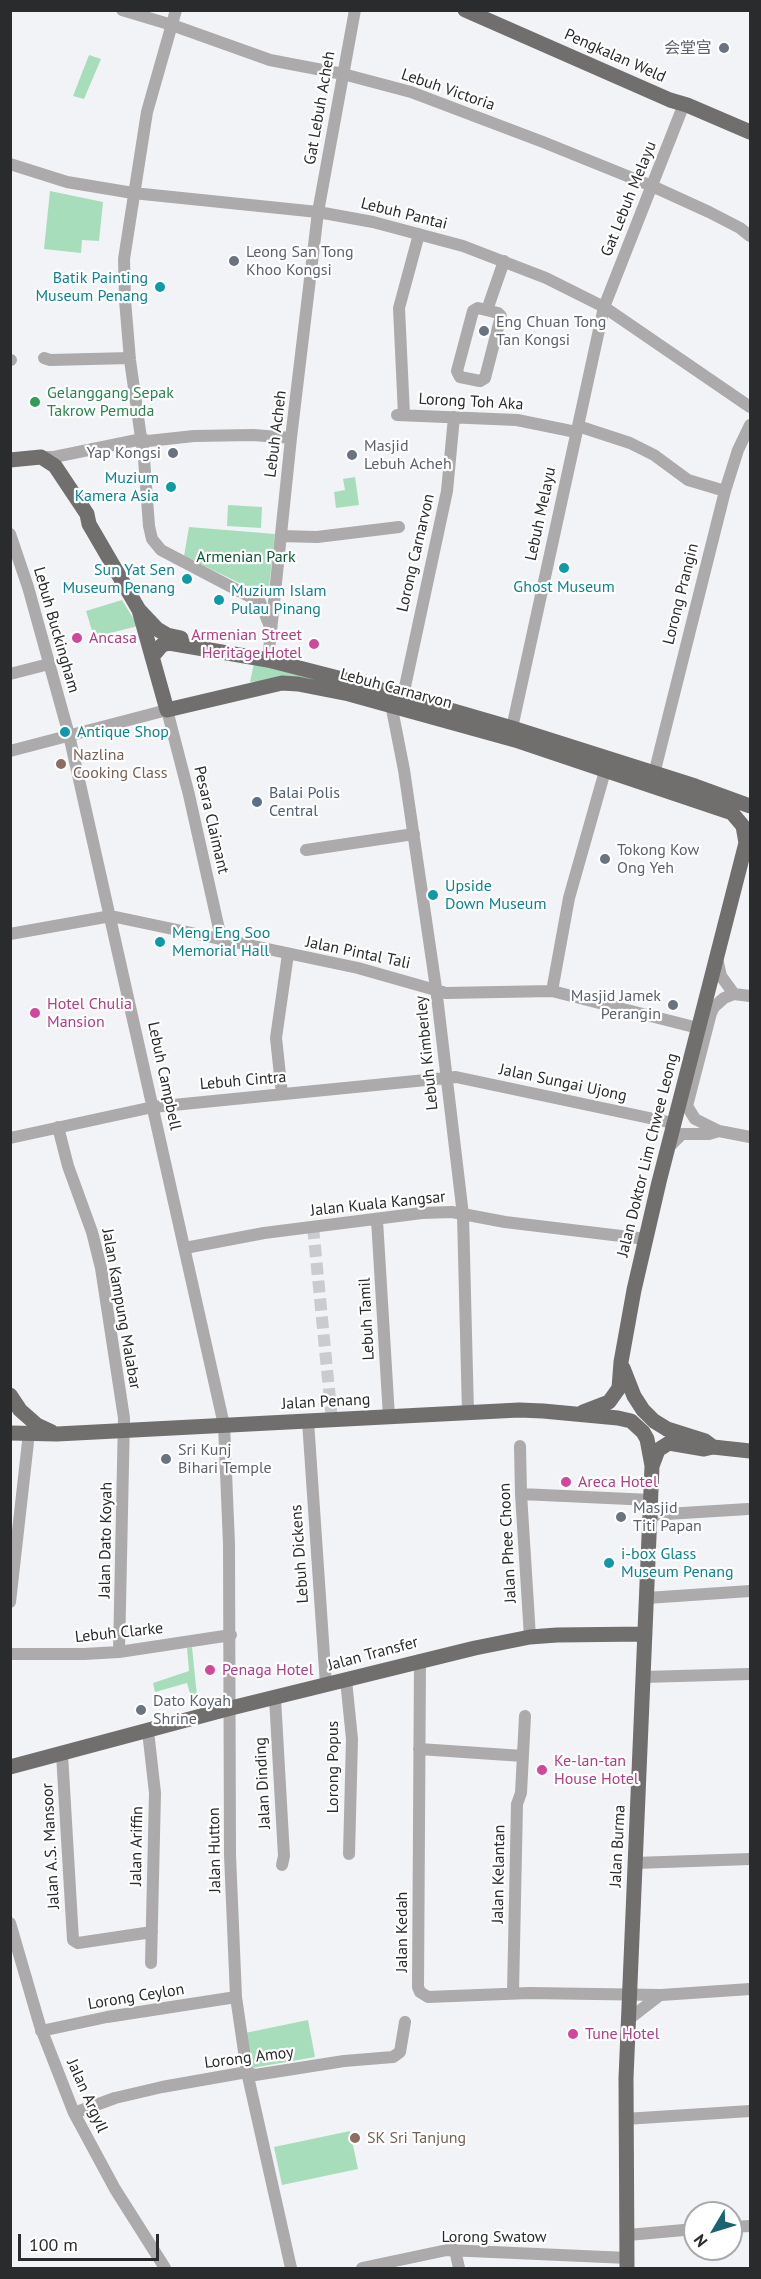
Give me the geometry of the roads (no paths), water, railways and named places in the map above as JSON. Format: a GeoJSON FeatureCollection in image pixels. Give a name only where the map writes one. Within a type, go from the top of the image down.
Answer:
{"type":"FeatureCollection","features":[{"type":"Feature","properties":{"kind":"main road","name":"Pengkalan Weld"},"geometry":{"type":"LineString","coordinates":[[465,10],[669,100],[750,132]]}},
{"type":"Feature","properties":{"kind":"main road"},"geometry":{"type":"LineString","coordinates":[[10,460],[41,457],[55,466],[87,514],[90,524],[139,610],[167,710]]}},
{"type":"Feature","properties":{"kind":"main road"},"geometry":{"type":"LineString","coordinates":[[10,470],[28,468],[40,469],[49,473],[82,517],[90,524]]}},
{"type":"Feature","properties":{"kind":"main road","name":"Lebuh Carnarvon"},"geometry":{"type":"LineString","coordinates":[[139,610],[163,633],[198,642],[205,648]]}},
{"type":"Feature","properties":{"kind":"main road","name":"Lebuh Carnarvon"},"geometry":{"type":"LineString","coordinates":[[152,657],[158,648],[169,643],[199,649],[205,648],[268,660],[394,698],[732,813],[743,826],[747,843]]}},
{"type":"Feature","properties":{"kind":"main road","name":"Lebuh Carnarvon"},"geometry":{"type":"LineString","coordinates":[[167,710],[282,683],[349,694],[394,698],[512,728],[750,806]]}},
{"type":"Feature","properties":{"kind":"main road","name":"Jalan Doktor Lim Chwee Leong"},"geometry":{"type":"LineString","coordinates":[[580,1413],[603,1405],[614,1398],[619,1388],[621,1362],[634,1290],[673,1123],[740,873],[750,824]]}},
{"type":"Feature","properties":{"kind":"main road"},"geometry":{"type":"LineString","coordinates":[[740,873],[750,861]]}},
{"type":"Feature","properties":{"kind":"main road"},"geometry":{"type":"LineString","coordinates":[[621,1362],[634,1396],[654,1421],[667,1429],[713,1447]]}},
{"type":"Feature","properties":{"kind":"main road"},"geometry":{"type":"LineString","coordinates":[[10,1395],[20,1410],[37,1425],[57,1434]]}},
{"type":"Feature","properties":{"kind":"main road","name":"Jalan Penang"},"geometry":{"type":"LineString","coordinates":[[10,1433],[57,1434],[543,1410],[625,1419],[640,1429]]}},
{"type":"Feature","properties":{"kind":"main road","name":"Jalan Burma"},"geometry":{"type":"LineString","coordinates":[[627,2263],[625,2119],[652,1466],[647,1439],[640,1429]]}},
{"type":"Feature","properties":{"kind":"main road"},"geometry":{"type":"LineString","coordinates":[[652,1466],[658,1450],[665,1444],[750,1451]]}},
{"type":"Feature","properties":{"kind":"main road","name":"Jalan Transfer"},"geometry":{"type":"LineString","coordinates":[[10,1767],[420,1660],[530,1637],[645,1634]]}},
{"type":"Feature","properties":{"kind":"street","name":"Lebuh Victoria"},"geometry":{"type":"LineString","coordinates":[[122,10],[270,60],[343,74],[411,92],[652,186],[709,212],[740,228],[750,236]]}},
{"type":"Feature","properties":{"kind":"street"},"geometry":{"type":"LineString","coordinates":[[176,10],[147,112],[124,260],[130,358],[142,439],[149,526],[158,547],[168,554],[260,602],[266,602],[275,595]]}},
{"type":"Feature","properties":{"kind":"street","name":"Gat Lebuh Acheh"},"geometry":{"type":"LineString","coordinates":[[318,212],[355,10]]}},
{"type":"Feature","properties":{"kind":"street","name":"Gat Lebuh Melayu"},"geometry":{"type":"LineString","coordinates":[[604,307],[684,104]]}},
{"type":"Feature","properties":{"kind":"street","name":"Lebuh Pantai"},"geometry":{"type":"LineString","coordinates":[[10,164],[67,182],[133,193],[318,212],[374,222],[463,246],[571,289],[604,307],[750,407]]}},
{"type":"Feature","properties":{"kind":"street","name":"Lebuh Acheh"},"geometry":{"type":"LineString","coordinates":[[268,660],[318,212]]}},
{"type":"Feature","properties":{"kind":"street","name":"Lorong Toh Aka"},"geometry":{"type":"LineString","coordinates":[[419,234],[399,308],[400,415],[517,420],[577,429],[630,443],[654,455],[688,480],[725,491]]}},
{"type":"Feature","properties":{"kind":"street"},"geometry":{"type":"LineString","coordinates":[[487,310],[504,261]]}},
{"type":"Feature","properties":{"kind":"street","name":"Lebuh Melayu"},"geometry":{"type":"LineString","coordinates":[[512,728],[604,307]]}},
{"type":"Feature","properties":{"kind":"street"},"geometry":{"type":"LineString","coordinates":[[476,308],[487,310],[501,316],[484,378],[480,381],[460,377],[457,371],[473,311],[476,308]]}},
{"type":"Feature","properties":{"kind":"street"},"geometry":{"type":"LineString","coordinates":[[44,358],[50,360],[130,358]]}},
{"type":"Feature","properties":{"kind":"street","name":"Lorong Carnarvon"},"geometry":{"type":"LineString","coordinates":[[394,698],[447,491],[454,417]]}},
{"type":"Feature","properties":{"kind":"street","name":"Lorong Prangin"},"geometry":{"type":"LineString","coordinates":[[654,774],[725,491],[738,450],[750,425]]}},
{"type":"Feature","properties":{"kind":"street"},"geometry":{"type":"LineString","coordinates":[[41,457],[54,457],[142,439],[253,435],[291,438]]}},
{"type":"Feature","properties":{"kind":"street"},"geometry":{"type":"LineString","coordinates":[[281,536],[317,537],[399,527]]}},
{"type":"Feature","properties":{"kind":"street","name":"Lebuh Buckingham"},"geometry":{"type":"LineString","coordinates":[[10,534],[28,587],[69,735]]}},
{"type":"Feature","properties":{"kind":"street"},"geometry":{"type":"LineString","coordinates":[[260,602],[271,629]]}},
{"type":"Feature","properties":{"kind":"street"},"geometry":{"type":"LineString","coordinates":[[10,674],[49,664]]}},
{"type":"Feature","properties":{"kind":"street","name":"Lebuh Kimberley"},"geometry":{"type":"LineString","coordinates":[[394,698],[436,988],[463,1215],[468,1413]]}},
{"type":"Feature","properties":{"kind":"street","name":"Lebuh Carnarvon"},"geometry":{"type":"LineString","coordinates":[[10,751],[167,710]]}},
{"type":"Feature","properties":{"kind":"street","name":"Pesara Claimant"},"geometry":{"type":"LineString","coordinates":[[167,710],[221,938]]}},
{"type":"Feature","properties":{"kind":"street","name":"Lebuh Campbell"},"geometry":{"type":"LineString","coordinates":[[69,735],[224,1425]]}},
{"type":"Feature","properties":{"kind":"street"},"geometry":{"type":"LineString","coordinates":[[552,992],[569,898],[605,771]]}},
{"type":"Feature","properties":{"kind":"street"},"geometry":{"type":"LineString","coordinates":[[306,850],[414,834]]}},
{"type":"Feature","properties":{"kind":"street","name":"Jalan Pintal Tali"},"geometry":{"type":"LineString","coordinates":[[10,934],[111,916],[358,968],[436,988],[446,993],[552,992],[698,1028]]}},
{"type":"Feature","properties":{"kind":"street"},"geometry":{"type":"LineString","coordinates":[[282,1094],[276,1038],[288,954]]}},
{"type":"Feature","properties":{"kind":"street"},"geometry":{"type":"LineString","coordinates":[[717,958],[721,976],[734,994]]}},
{"type":"Feature","properties":{"kind":"street"},"geometry":{"type":"LineString","coordinates":[[750,996],[734,994],[724,998],[714,1007],[688,1100],[688,1110],[692,1116],[719,1131],[750,1137]]}},
{"type":"Feature","properties":{"kind":"street","name":"Lebuh Cintra"},"geometry":{"type":"LineString","coordinates":[[10,1137],[153,1107],[446,1078]]}},
{"type":"Feature","properties":{"kind":"street","name":"Jalan Sungai Ujong"},"geometry":{"type":"LineString","coordinates":[[446,1078],[460,1078],[673,1123]]}},
{"type":"Feature","properties":{"kind":"street","name":"Jalan Kampung Malabar"},"geometry":{"type":"LineString","coordinates":[[58,1127],[68,1166],[92,1232],[101,1268],[125,1430]]}},
{"type":"Feature","properties":{"kind":"street"},"geometry":{"type":"LineString","coordinates":[[667,1149],[682,1134],[709,1134],[719,1131]]}},
{"type":"Feature","properties":{"kind":"street","name":"Jalan Kuala Kangsar"},"geometry":{"type":"LineString","coordinates":[[185,1248],[264,1233],[422,1213],[452,1212],[505,1222],[646,1239]]}},
{"type":"Feature","properties":{"kind":"street","name":"Lebuh Tamil"},"geometry":{"type":"LineString","coordinates":[[377,1220],[389,1417]]}},
{"type":"Feature","properties":{"kind":"street","name":"Lebuh Dickens"},"geometry":{"type":"LineString","coordinates":[[308,1421],[326,1685]]}},
{"type":"Feature","properties":{"kind":"street","name":"Jalan Hutton"},"geometry":{"type":"LineString","coordinates":[[224,1425],[231,1635],[230,1855],[236,1997],[247,2072],[291,2268]]}},
{"type":"Feature","properties":{"kind":"street","name":"Jalan Dato Koyah"},"geometry":{"type":"LineString","coordinates":[[119,1652],[125,1430]]}},
{"type":"Feature","properties":{"kind":"street"},"geometry":{"type":"LineString","coordinates":[[10,1602],[28,1433]]}},
{"type":"Feature","properties":{"kind":"street","name":"Jalan Phee Choon"},"geometry":{"type":"LineString","coordinates":[[520,1446],[530,1637]]}},
{"type":"Feature","properties":{"kind":"street"},"geometry":{"type":"LineString","coordinates":[[521,1494],[650,1507],[748,1509]]}},
{"type":"Feature","properties":{"kind":"street"},"geometry":{"type":"LineString","coordinates":[[647,1598],[750,1591]]}},
{"type":"Feature","properties":{"kind":"street","name":"Lebuh Clarke"},"geometry":{"type":"LineString","coordinates":[[10,1654],[119,1652],[231,1635]]}},
{"type":"Feature","properties":{"kind":"street","name":"Jalan Kedah"},"geometry":{"type":"LineString","coordinates":[[420,1660],[418,1987],[420,1992],[428,1997],[513,1993],[661,1995],[750,1989]]}},
{"type":"Feature","properties":{"kind":"street"},"geometry":{"type":"LineString","coordinates":[[644,1677],[750,1674]]}},
{"type":"Feature","properties":{"kind":"street","name":"Lorong Popus"},"geometry":{"type":"LineString","coordinates":[[346,1680],[351,1739],[349,1854]]}},
{"type":"Feature","properties":{"kind":"street","name":"Jalan Dinding"},"geometry":{"type":"LineString","coordinates":[[275,1698],[284,1856],[282,1866]]}},
{"type":"Feature","properties":{"kind":"street","name":"Jalan Kelantan"},"geometry":{"type":"LineString","coordinates":[[513,1993],[517,1804],[521,1793],[525,1716]]}},
{"type":"Feature","properties":{"kind":"street","name":"Jalan Ariffin"},"geometry":{"type":"LineString","coordinates":[[148,1731],[155,1793],[151,1963]]}},
{"type":"Feature","properties":{"kind":"street"},"geometry":{"type":"LineString","coordinates":[[419,1749],[523,1756]]}},
{"type":"Feature","properties":{"kind":"street","name":"Jalan A.S. Mansoor"},"geometry":{"type":"LineString","coordinates":[[62,1754],[73,1938],[78,1943],[152,1932]]}},
{"type":"Feature","properties":{"kind":"street"},"geometry":{"type":"LineString","coordinates":[[635,1863],[750,1859]]}},
{"type":"Feature","properties":{"kind":"street","name":"Jalan Argyll"},"geometry":{"type":"LineString","coordinates":[[10,1923],[42,2031],[74,2113],[115,2189],[165,2268]]}},
{"type":"Feature","properties":{"kind":"street"},"geometry":{"type":"LineString","coordinates":[[629,2019],[661,1995]]}},
{"type":"Feature","properties":{"kind":"street","name":"Lorong Ceylon"},"geometry":{"type":"LineString","coordinates":[[42,2031],[107,2017],[236,1997]]}},
{"type":"Feature","properties":{"kind":"street","name":"Lorong Amoy"},"geometry":{"type":"LineString","coordinates":[[74,2113],[115,2098],[247,2072],[255,2074],[344,2061],[393,2057],[399,2052],[405,2022]]}},
{"type":"Feature","properties":{"kind":"street"},"geometry":{"type":"LineString","coordinates":[[625,2119],[750,2111]]}},
{"type":"Feature","properties":{"kind":"street"},"geometry":{"type":"LineString","coordinates":[[628,2235],[683,2230]]}},
{"type":"Feature","properties":{"kind":"street"},"geometry":{"type":"LineString","coordinates":[[455,2250],[459,2268]]}},
{"type":"Feature","properties":{"kind":"street","name":"Lorong Swatow"},"geometry":{"type":"LineString","coordinates":[[363,2268],[455,2250],[627,2263]]}},
{"type":"Feature","properties":{"kind":"tunnel"},"geometry":{"type":"LineString","coordinates":[[313,1227],[332,1420]]}},
{"type":"Feature","properties":{"kind":"place","name":"会堂宫"},"geometry":{"type":"Point","coordinates":[724,48]}},
{"type":"Feature","properties":{"kind":"place","name":"Leong San Tong Khoo Kongsi"},"geometry":{"type":"Point","coordinates":[234,261]}},
{"type":"Feature","properties":{"kind":"place","name":"Batik Painting Museum Penang"},"geometry":{"type":"Point","coordinates":[160,287]}},
{"type":"Feature","properties":{"kind":"place","name":"Eng Chuan Tong Tan Kongsi"},"geometry":{"type":"Point","coordinates":[484,331]}},
{"type":"Feature","properties":{"kind":"place","name":"Gelanggang Sepak Takrow Pemuda"},"geometry":{"type":"Point","coordinates":[35,402]}},
{"type":"Feature","properties":{"kind":"place","name":"Yap Kongsi"},"geometry":{"type":"Point","coordinates":[173,453]}},
{"type":"Feature","properties":{"kind":"place","name":"Masjid Lebuh Acheh"},"geometry":{"type":"Point","coordinates":[352,455]}},
{"type":"Feature","properties":{"kind":"place","name":"Muzium Kamera Asia"},"geometry":{"type":"Point","coordinates":[171,487]}},
{"type":"Feature","properties":{"kind":"place","name":"Ghost Museum"},"geometry":{"type":"Point","coordinates":[564,568]}},
{"type":"Feature","properties":{"kind":"place","name":"Sun Yat Sen Museum Penang"},"geometry":{"type":"Point","coordinates":[187,579]}},
{"type":"Feature","properties":{"kind":"place","name":"Muzium Islam Pulau Pinang"},"geometry":{"type":"Point","coordinates":[219,600]}},
{"type":"Feature","properties":{"kind":"place","name":"Ancasa"},"geometry":{"type":"Point","coordinates":[77,638]}},
{"type":"Feature","properties":{"kind":"place","name":"Armenian Street Heritage Hotel"},"geometry":{"type":"Point","coordinates":[314,644]}},
{"type":"Feature","properties":{"kind":"place","name":"Antique Shop"},"geometry":{"type":"Point","coordinates":[65,732]}},
{"type":"Feature","properties":{"kind":"place","name":"Nazlina Cooking Class"},"geometry":{"type":"Point","coordinates":[61,764]}},
{"type":"Feature","properties":{"kind":"place","name":"Balai Polis Central"},"geometry":{"type":"Point","coordinates":[257,802]}},
{"type":"Feature","properties":{"kind":"place","name":"Tokong Kow Ong Yeh"},"geometry":{"type":"Point","coordinates":[605,859]}},
{"type":"Feature","properties":{"kind":"place","name":"Upside Down Museum"},"geometry":{"type":"Point","coordinates":[433,895]}},
{"type":"Feature","properties":{"kind":"place","name":"Meng Eng Soo Memorial Hall"},"geometry":{"type":"Point","coordinates":[160,942]}},
{"type":"Feature","properties":{"kind":"place","name":"Masjid Jamek Perangin"},"geometry":{"type":"Point","coordinates":[673,1005]}},
{"type":"Feature","properties":{"kind":"place","name":"Hotel Chulia Mansion"},"geometry":{"type":"Point","coordinates":[35,1013]}},
{"type":"Feature","properties":{"kind":"place","name":"Sri Kunj Bihari Temple"},"geometry":{"type":"Point","coordinates":[166,1459]}},
{"type":"Feature","properties":{"kind":"place","name":"Areca Hotel"},"geometry":{"type":"Point","coordinates":[566,1482]}},
{"type":"Feature","properties":{"kind":"place","name":"Masjid Titi Papan"},"geometry":{"type":"Point","coordinates":[621,1517]}},
{"type":"Feature","properties":{"kind":"place","name":"i-box Glass Museum Penang"},"geometry":{"type":"Point","coordinates":[609,1563]}},
{"type":"Feature","properties":{"kind":"place","name":"Penaga Hotel"},"geometry":{"type":"Point","coordinates":[210,1670]}},
{"type":"Feature","properties":{"kind":"place","name":"Dato Koyah Shrine"},"geometry":{"type":"Point","coordinates":[141,1710]}},
{"type":"Feature","properties":{"kind":"place","name":"Ke-lan-tan House Hotel"},"geometry":{"type":"Point","coordinates":[542,1770]}},
{"type":"Feature","properties":{"kind":"place","name":"Tune Hotel"},"geometry":{"type":"Point","coordinates":[573,2034]}},
{"type":"Feature","properties":{"kind":"place","name":"SK Sri Tanjung"},"geometry":{"type":"Point","coordinates":[355,2138]}},
{"type":"Feature","properties":{"kind":"park label","name":"Armenian Park"},"geometry":{"type":"Point","coordinates":[246,557]}}]}
